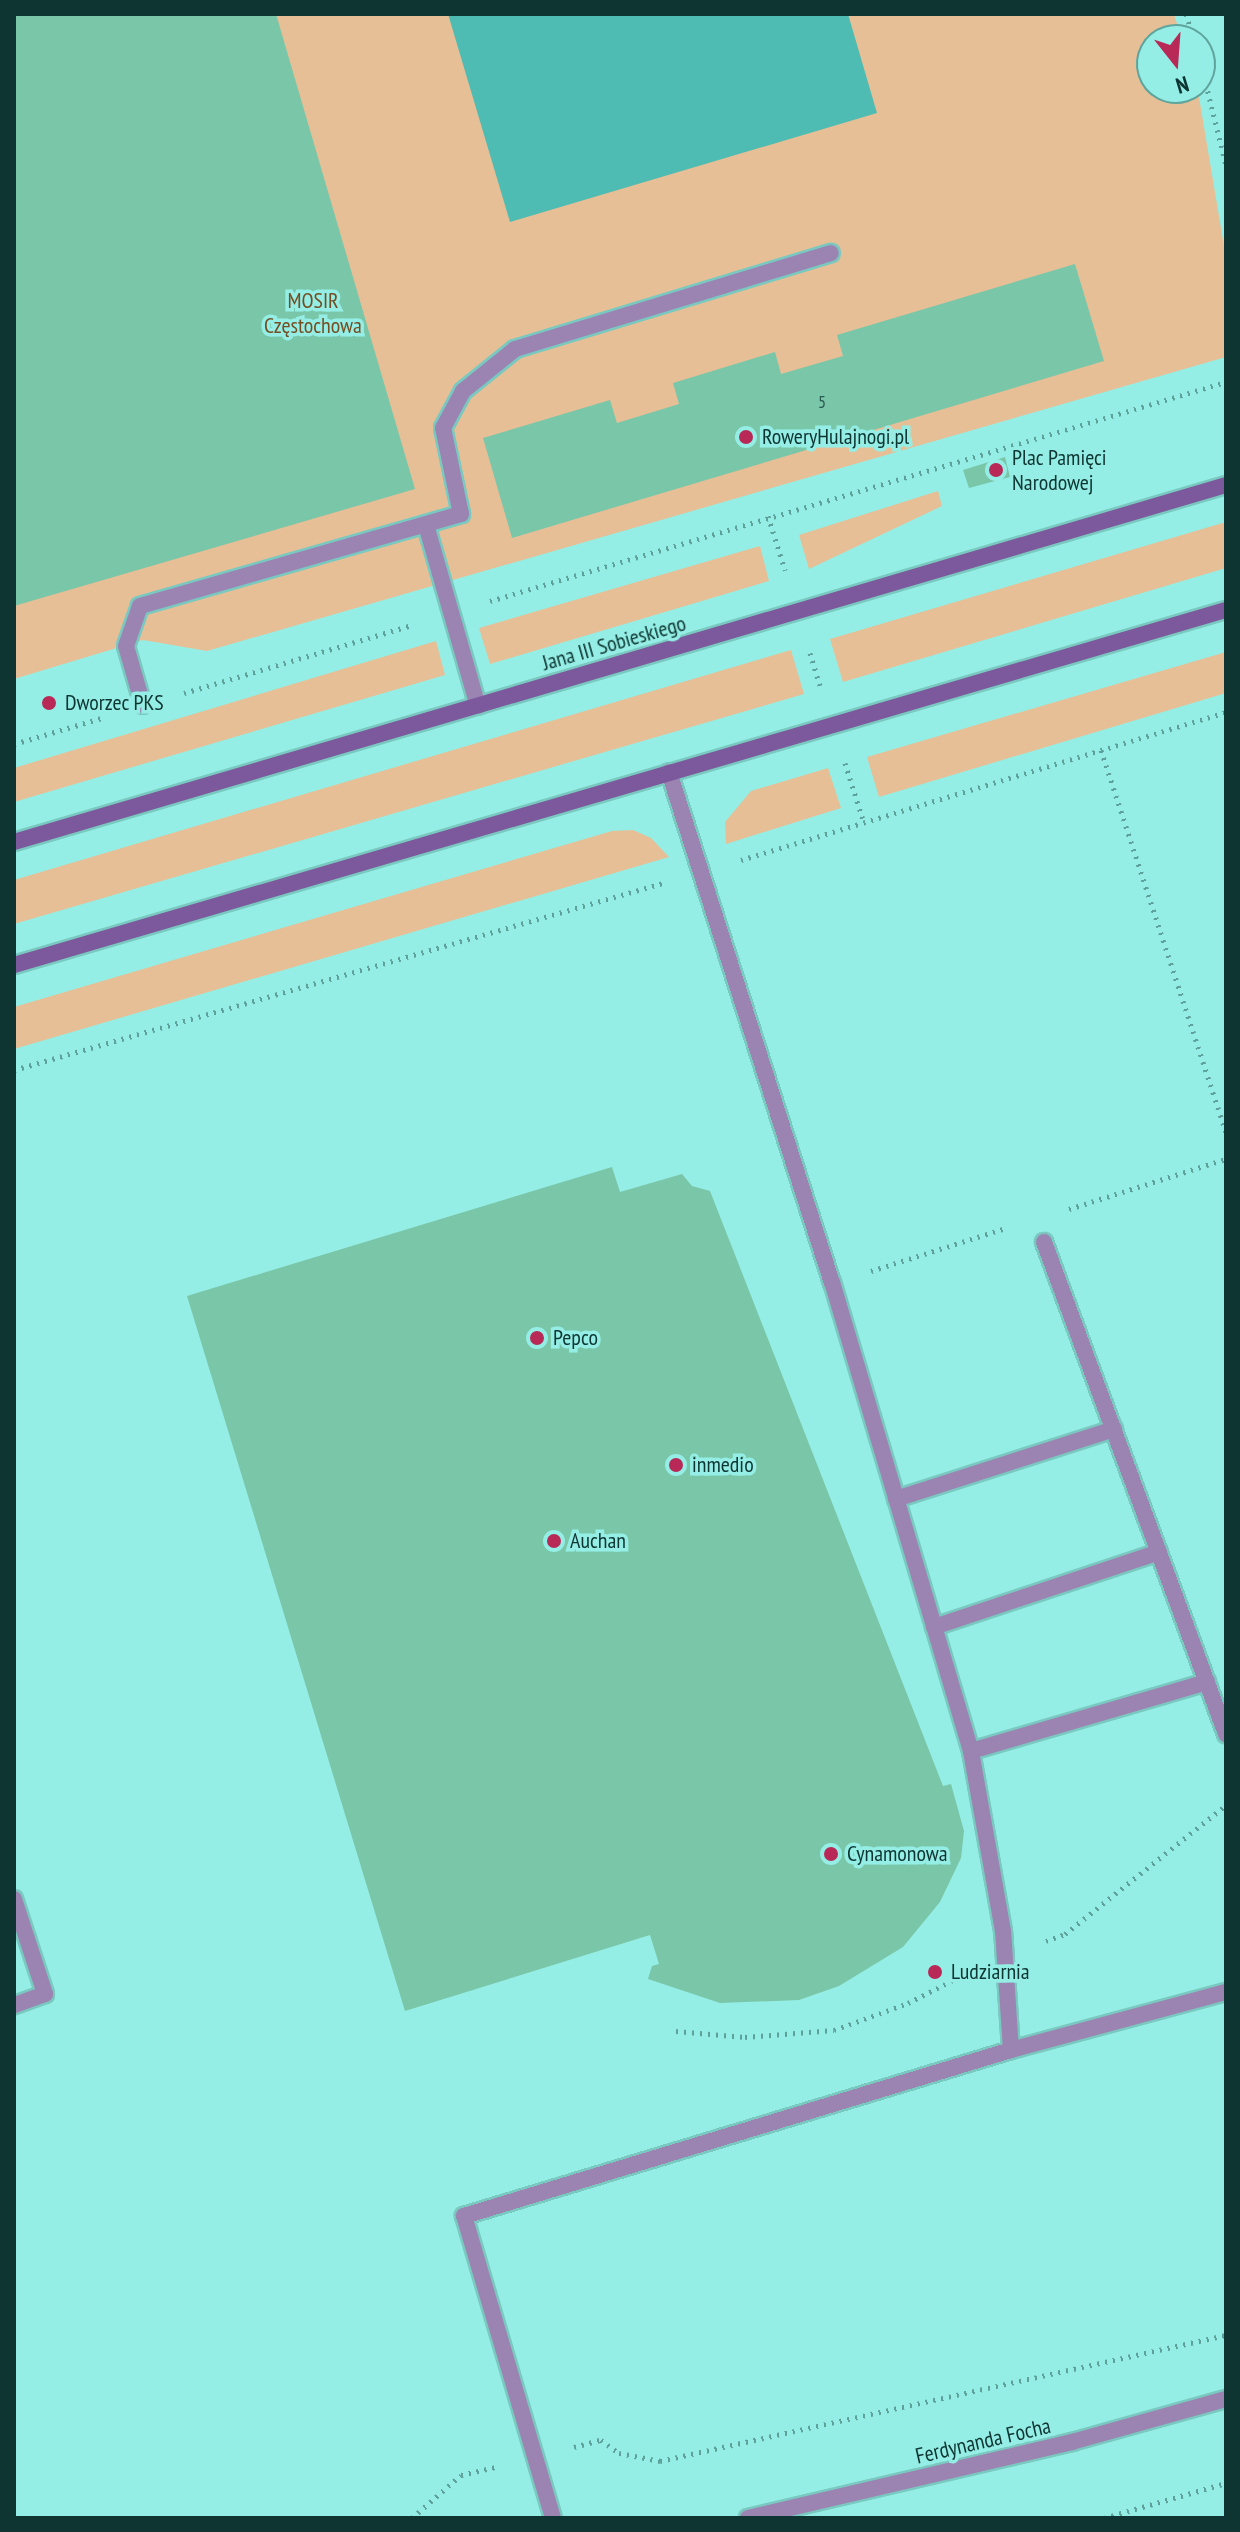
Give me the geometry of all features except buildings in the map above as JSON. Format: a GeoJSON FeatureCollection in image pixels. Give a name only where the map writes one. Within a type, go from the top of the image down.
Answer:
{"type":"FeatureCollection","features":[{"type":"Feature","properties":{"kind":"street"},"geometry":{"type":"LineString","coordinates":[[143,705],[126,646],[140,606],[461,514],[443,428],[463,391],[515,349],[831,253]]}},
{"type":"Feature","properties":{"kind":"street","name":"Jana III Sobieskiego"},"geometry":{"type":"LineString","coordinates":[[14,842],[1226,485]]}},
{"type":"Feature","properties":{"kind":"street"},"geometry":{"type":"LineString","coordinates":[[426,525],[478,706]]}},
{"type":"Feature","properties":{"kind":"street"},"geometry":{"type":"LineString","coordinates":[[14,965],[1226,610]]}},
{"type":"Feature","properties":{"kind":"street"},"geometry":{"type":"LineString","coordinates":[[669,772],[896,1499],[971,1751],[1003,1931],[1011,2050]]}},
{"type":"Feature","properties":{"kind":"street"},"geometry":{"type":"LineString","coordinates":[[1044,1242],[1226,1734]]}},
{"type":"Feature","properties":{"kind":"street"},"geometry":{"type":"LineString","coordinates":[[896,1499],[1114,1429]]}},
{"type":"Feature","properties":{"kind":"street"},"geometry":{"type":"LineString","coordinates":[[934,1627],[1159,1552]]}},
{"type":"Feature","properties":{"kind":"street"},"geometry":{"type":"LineString","coordinates":[[971,1751],[1207,1682]]}},
{"type":"Feature","properties":{"kind":"street"},"geometry":{"type":"LineString","coordinates":[[14,1899],[45,1994],[14,2005]]}},
{"type":"Feature","properties":{"kind":"street"},"geometry":{"type":"LineString","coordinates":[[553,2518],[464,2216],[1011,2050],[1226,1992]]}},
{"type":"Feature","properties":{"kind":"street","name":"Ferdynanda Focha"},"geometry":{"type":"LineString","coordinates":[[748,2518],[1072,2442],[1226,2399]]}},
{"type":"Feature","properties":{"kind":"path"},"geometry":{"type":"LineString","coordinates":[[1211,104],[1226,165]]}},
{"type":"Feature","properties":{"kind":"path"},"geometry":{"type":"LineString","coordinates":[[14,744],[768,516],[1226,382]]}},
{"type":"Feature","properties":{"kind":"path"},"geometry":{"type":"LineString","coordinates":[[768,516],[789,583]]}},
{"type":"Feature","properties":{"kind":"path"},"geometry":{"type":"LineString","coordinates":[[806,641],[824,695]]}},
{"type":"Feature","properties":{"kind":"path"},"geometry":{"type":"LineString","coordinates":[[730,863],[1226,712]]}},
{"type":"Feature","properties":{"kind":"path"},"geometry":{"type":"LineString","coordinates":[[1101,750],[1226,1133]]}},
{"type":"Feature","properties":{"kind":"path"},"geometry":{"type":"LineString","coordinates":[[843,758],[864,823]]}},
{"type":"Feature","properties":{"kind":"path"},"geometry":{"type":"LineString","coordinates":[[14,1070],[676,880]]}},
{"type":"Feature","properties":{"kind":"path"},"geometry":{"type":"LineString","coordinates":[[412,2518],[461,2475],[601,2440],[619,2453],[660,2461],[1226,2335]]}},
{"type":"Feature","properties":{"kind":"path"},"geometry":{"type":"LineString","coordinates":[[1104,2518],[1226,2483]]}},
{"type":"Feature","properties":{"kind":"green space","name":"MOSIR Częstochowa"},"geometry":{"type":"Polygon","coordinates":[[[14,14],[1174,14],[1177,24],[1136,24],[1136,104],[1200,104],[1225,252],[1226,357],[207,651],[143,640],[14,679],[14,14]]]}},
{"type":"Feature","properties":{"kind":"green space"},"geometry":{"type":"Polygon","coordinates":[[[938,491],[942,506],[809,569],[799,535],[938,491]]]}},
{"type":"Feature","properties":{"kind":"green space"},"geometry":{"type":"Polygon","coordinates":[[[1226,522],[1226,568],[843,682],[830,639],[1226,522]]]}},
{"type":"Feature","properties":{"kind":"green space"},"geometry":{"type":"Polygon","coordinates":[[[760,546],[769,581],[490,664],[479,628],[760,546]]]}},
{"type":"Feature","properties":{"kind":"green space"},"geometry":{"type":"Polygon","coordinates":[[[436,641],[445,675],[14,802],[14,768],[436,641]]]}},
{"type":"Feature","properties":{"kind":"green space"},"geometry":{"type":"Polygon","coordinates":[[[791,650],[804,694],[14,924],[14,880],[791,650]]]}},
{"type":"Feature","properties":{"kind":"green space"},"geometry":{"type":"Polygon","coordinates":[[[1226,652],[1226,693],[879,797],[867,757],[1226,652]]]}},
{"type":"Feature","properties":{"kind":"green space"},"geometry":{"type":"Polygon","coordinates":[[[828,768],[841,808],[726,844],[725,822],[751,791],[828,768]]]}},
{"type":"Feature","properties":{"kind":"green space"},"geometry":{"type":"Polygon","coordinates":[[[633,830],[651,838],[669,857],[14,1049],[14,1007],[612,831],[633,830]]]}},
{"type":"Feature","properties":{"kind":"shaded area"},"geometry":{"type":"Polygon","coordinates":[[[448,14],[848,14],[877,113],[510,222],[448,14]]]}},
{"type":"Feature","properties":{"kind":"place","name":"RoweryHulajnogi.pl"},"geometry":{"type":"Point","coordinates":[746,437]}},
{"type":"Feature","properties":{"kind":"place","name":"Plac Pamięci Narodowej"},"geometry":{"type":"Point","coordinates":[996,470]}},
{"type":"Feature","properties":{"kind":"place","name":"Dworzec PKS"},"geometry":{"type":"Point","coordinates":[49,703]}},
{"type":"Feature","properties":{"kind":"place","name":"Pepco"},"geometry":{"type":"Point","coordinates":[537,1338]}},
{"type":"Feature","properties":{"kind":"place","name":"inmedio"},"geometry":{"type":"Point","coordinates":[676,1465]}},
{"type":"Feature","properties":{"kind":"place","name":"Auchan"},"geometry":{"type":"Point","coordinates":[554,1541]}},
{"type":"Feature","properties":{"kind":"place","name":"Cynamonowa"},"geometry":{"type":"Point","coordinates":[831,1854]}},
{"type":"Feature","properties":{"kind":"place","name":"Ludziarnia"},"geometry":{"type":"Point","coordinates":[935,1972]}}]}
